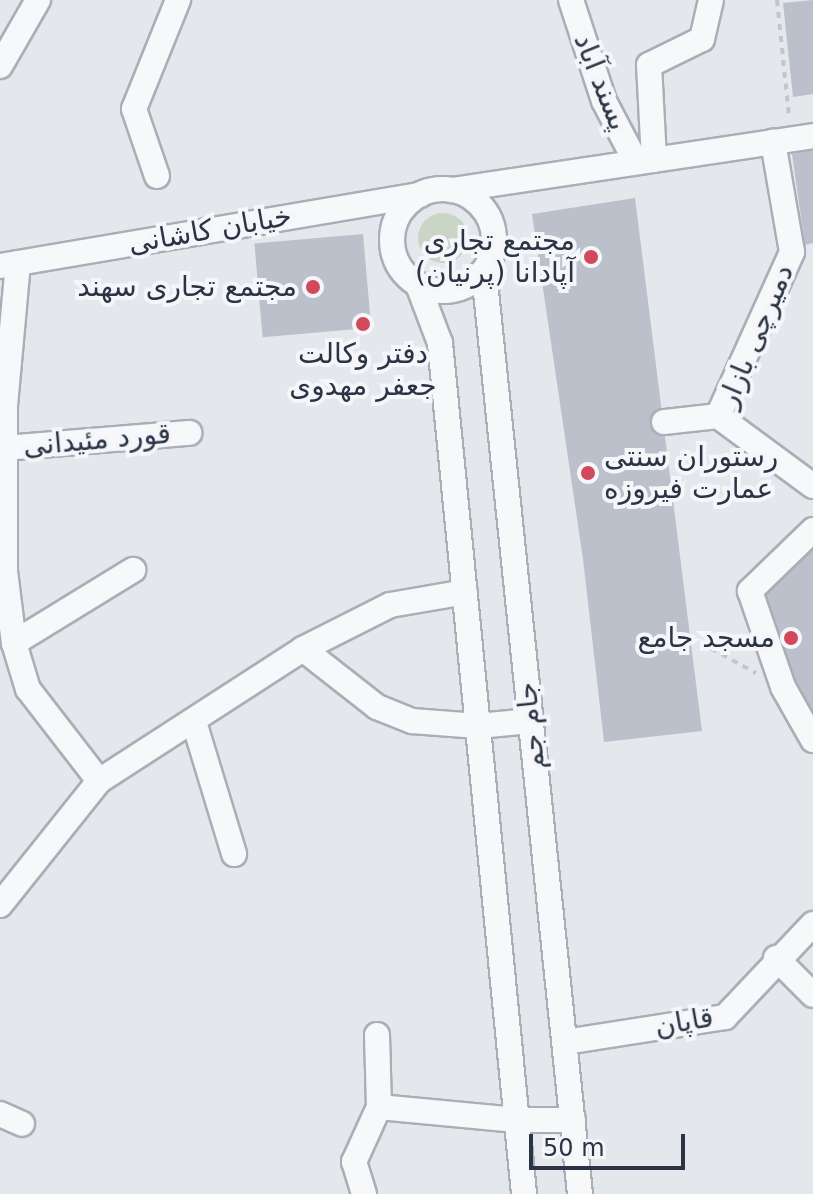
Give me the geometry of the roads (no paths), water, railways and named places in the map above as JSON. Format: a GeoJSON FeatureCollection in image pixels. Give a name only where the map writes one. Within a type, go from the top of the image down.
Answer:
{"type":"FeatureCollection","features":[{"type":"Feature","properties":{"kind":"street"},"geometry":{"type":"LineString","coordinates":[[0,66],[38,0]]}},
{"type":"Feature","properties":{"kind":"street"},"geometry":{"type":"LineString","coordinates":[[157,176],[134,109],[178,0]]}},
{"type":"Feature","properties":{"kind":"street","name":"پسند آباد"},"geometry":{"type":"LineString","coordinates":[[571,0],[604,101],[645,161]]}},
{"type":"Feature","properties":{"kind":"street"},"geometry":{"type":"LineString","coordinates":[[645,161],[649,65],[702,39],[711,0]]}},
{"type":"Feature","properties":{"kind":"street"},"geometry":{"type":"LineString","coordinates":[[452,190],[483,208],[492,224],[491,259],[468,285],[434,290],[418,285],[404,274],[392,244],[399,216],[420,195],[452,190],[792,139]]}},
{"type":"Feature","properties":{"kind":"street","name":"دمیرچی بازار"},"geometry":{"type":"LineString","coordinates":[[792,139],[792,252],[718,416],[813,486]]}},
{"type":"Feature","properties":{"kind":"street","name":"خیابان کاشانی"},"geometry":{"type":"LineString","coordinates":[[9,264],[420,195]]}},
{"type":"Feature","properties":{"kind":"street","name":"جام جم"},"geometry":{"type":"LineString","coordinates":[[491,259],[486,292],[580,1194]]}},
{"type":"Feature","properties":{"kind":"street","name":"قورد مئیدانی"},"geometry":{"type":"LineString","coordinates":[[9,264],[2,405],[5,571],[14,643],[28,689],[99,781]]}},
{"type":"Feature","properties":{"kind":"street","name":"جام جم"},"geometry":{"type":"LineString","coordinates":[[418,285],[440,343],[524,1194]]}},
{"type":"Feature","properties":{"kind":"street"},"geometry":{"type":"LineString","coordinates":[[664,422],[718,416]]}},
{"type":"Feature","properties":{"kind":"street","name":"قورد مئیدانی"},"geometry":{"type":"LineString","coordinates":[[5,448],[189,433]]}},
{"type":"Feature","properties":{"kind":"street"},"geometry":{"type":"LineString","coordinates":[[813,530],[750,591],[783,687],[813,740]]}},
{"type":"Feature","properties":{"kind":"street"},"geometry":{"type":"LineString","coordinates":[[14,643],[133,570]]}},
{"type":"Feature","properties":{"kind":"street"},"geometry":{"type":"LineString","coordinates":[[1,903],[99,781],[303,649],[390,605],[465,592]]}},
{"type":"Feature","properties":{"kind":"street"},"geometry":{"type":"LineString","coordinates":[[303,649],[377,707],[412,721],[478,726],[531,721]]}},
{"type":"Feature","properties":{"kind":"street"},"geometry":{"type":"LineString","coordinates":[[194,722],[234,854]]}},
{"type":"Feature","properties":{"kind":"street","name":"قاپان"},"geometry":{"type":"LineString","coordinates":[[565,1042],[725,1017],[776,958],[813,924]]}},
{"type":"Feature","properties":{"kind":"street"},"geometry":{"type":"LineString","coordinates":[[776,958],[813,995]]}},
{"type":"Feature","properties":{"kind":"street"},"geometry":{"type":"LineString","coordinates":[[364,1194],[354,1162],[379,1107],[377,1035]]}},
{"type":"Feature","properties":{"kind":"street"},"geometry":{"type":"LineString","coordinates":[[379,1107],[516,1120],[573,1120]]}},
{"type":"Feature","properties":{"kind":"place","name":"مجتمع تجاری آپادانا (پرنیان)"},"geometry":{"type":"Point","coordinates":[591,257]}},
{"type":"Feature","properties":{"kind":"place","name":"مجتمع تجاری سهند"},"geometry":{"type":"Point","coordinates":[313,287]}},
{"type":"Feature","properties":{"kind":"place","name":"دفتر وکالت جعفر مهدوی"},"geometry":{"type":"Point","coordinates":[363,324]}},
{"type":"Feature","properties":{"kind":"place","name":"رستوران سنتی عمارت فیروزه"},"geometry":{"type":"Point","coordinates":[588,473]}},
{"type":"Feature","properties":{"kind":"place","name":"مسجد جامع"},"geometry":{"type":"Point","coordinates":[791,638]}}]}
